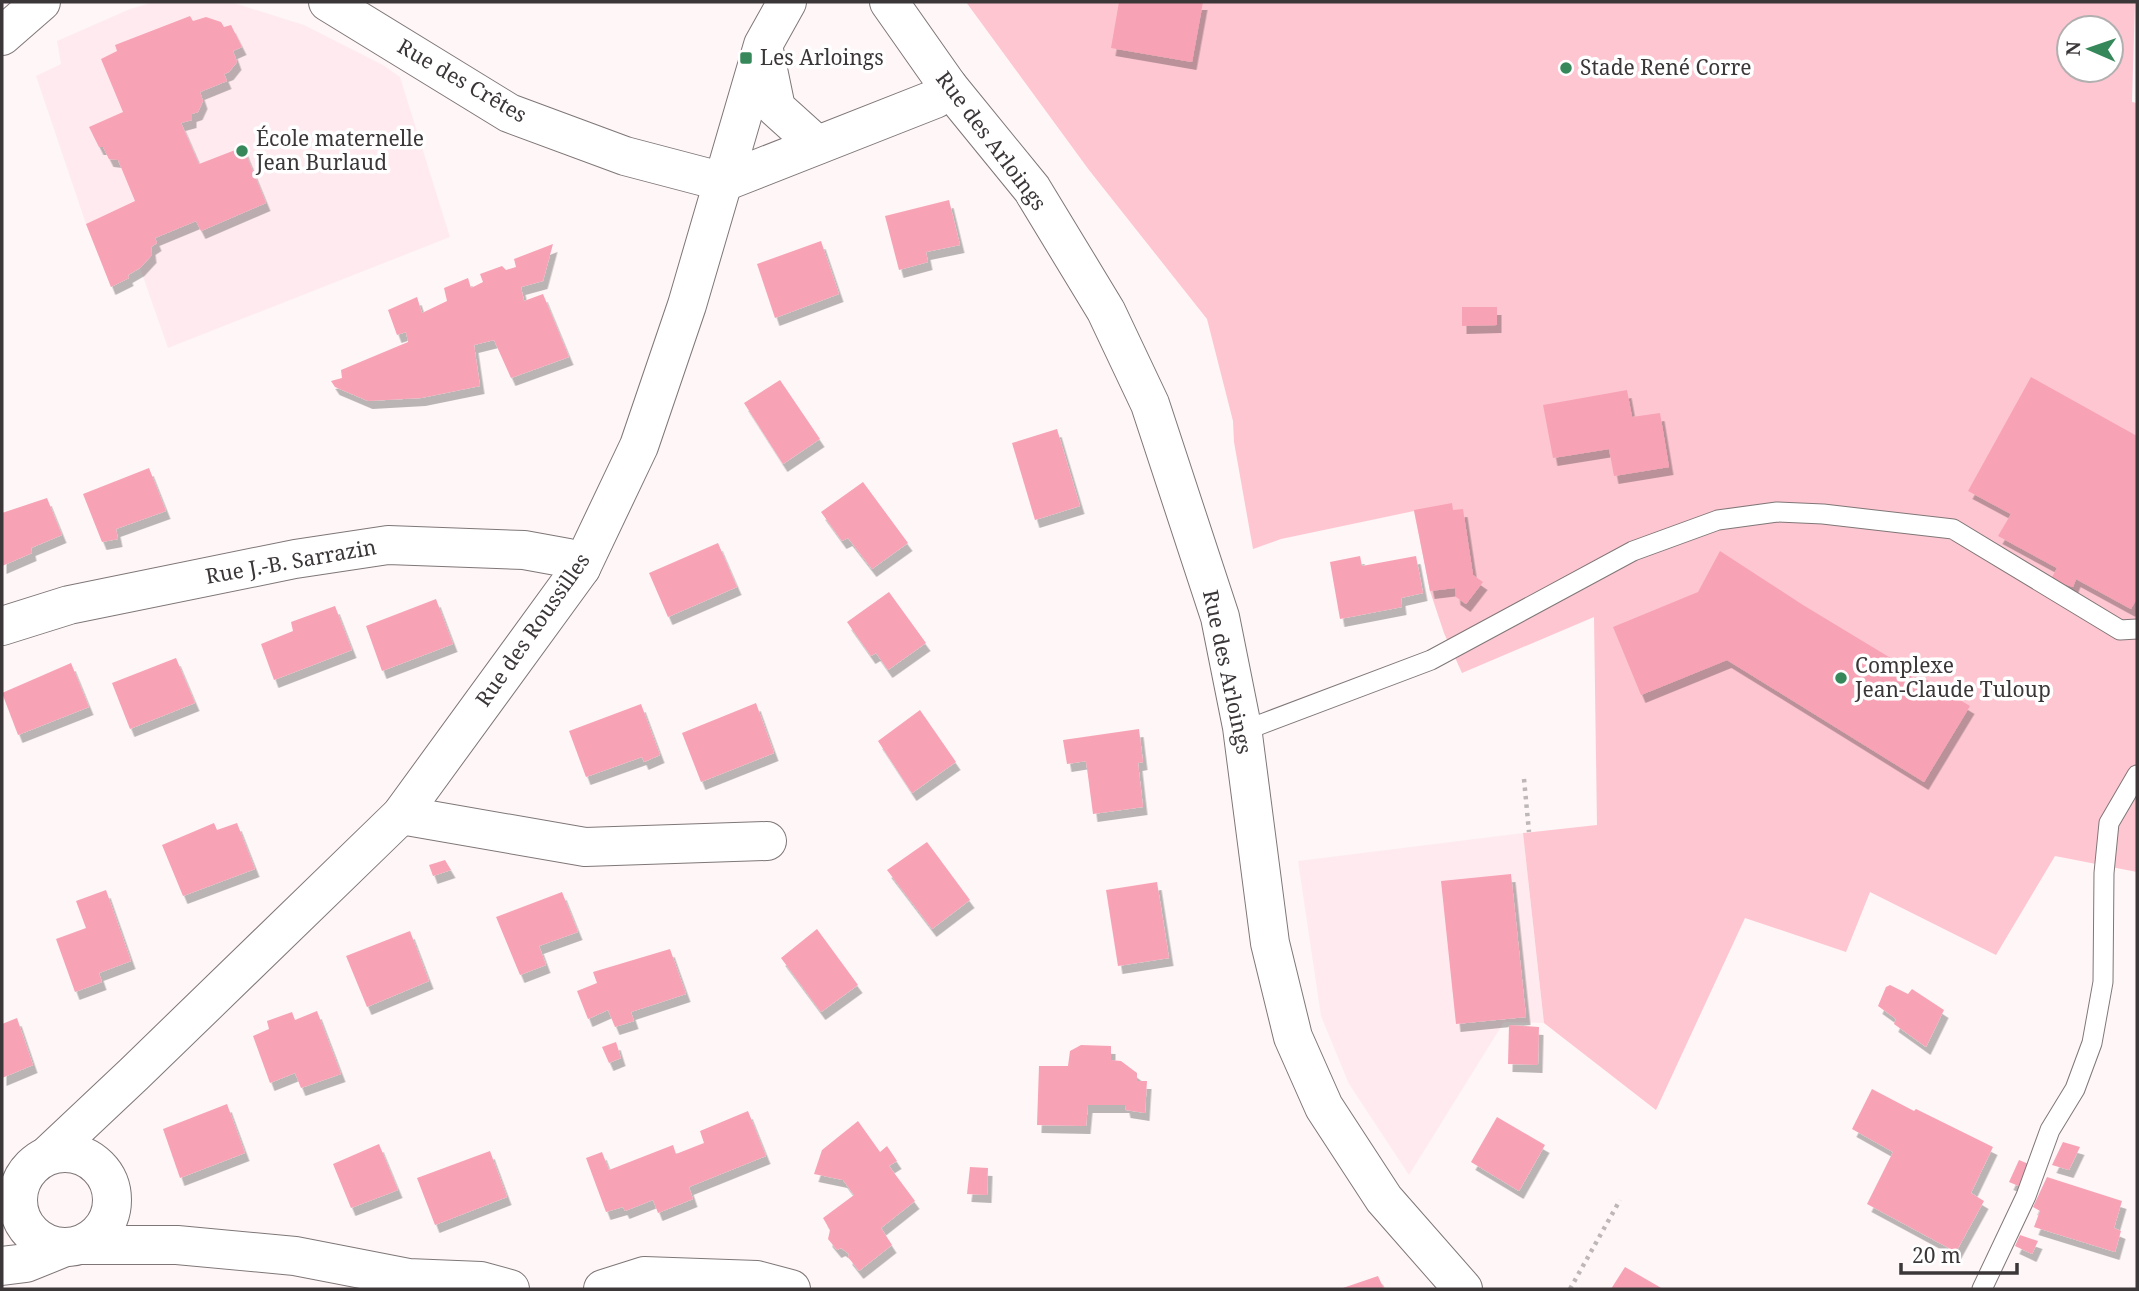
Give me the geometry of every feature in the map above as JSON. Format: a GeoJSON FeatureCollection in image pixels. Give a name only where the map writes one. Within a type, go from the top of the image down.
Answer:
{"type":"FeatureCollection","features":[{"type":"Feature","properties":{"kind":"street"},"geometry":{"type":"LineString","coordinates":[[2,36],[41,2]]}},
{"type":"Feature","properties":{"kind":"street","name":"Rue des Crêtes"},"geometry":{"type":"LineString","coordinates":[[328,2],[509,113],[625,156],[724,182]]}},
{"type":"Feature","properties":{"kind":"street","name":"Rue des Roussilles"},"geometry":{"type":"LineString","coordinates":[[24,1177],[135,1074],[401,815],[581,568],[639,446],[687,305],[763,45],[787,2]]}},
{"type":"Feature","properties":{"kind":"street","name":"Rue des Arloings"},"geometry":{"type":"LineString","coordinates":[[889,2],[948,86],[1032,189],[1106,312],[1150,404],[1220,617],[1242,727],[1270,943],[1293,1037],[1324,1107],[1384,1199],[1463,1289]]}},
{"type":"Feature","properties":{"kind":"street"},"geometry":{"type":"LineString","coordinates":[[763,45],[776,108],[817,145]]}},
{"type":"Feature","properties":{"kind":"street"},"geometry":{"type":"LineString","coordinates":[[724,182],[935,99],[948,86]]}},
{"type":"Feature","properties":{"kind":"street","name":"Rue J.-B. Sarrazin"},"geometry":{"type":"LineString","coordinates":[[2,626],[68,605],[295,559],[388,545],[524,550],[568,558],[581,568]]}},
{"type":"Feature","properties":{"kind":"street"},"geometry":{"type":"LineString","coordinates":[[401,815],[585,847],[767,841]]}},
{"type":"Feature","properties":{"kind":"street","name":"Rue des Roussilles"},"geometry":{"type":"LineString","coordinates":[[106,1185],[106,1124],[135,1074]]}},
{"type":"Feature","properties":{"kind":"street"},"geometry":{"type":"LineString","coordinates":[[177,1245],[106,1185],[85,1156],[66,1152],[24,1177],[17,1198],[19,1217],[29,1233],[45,1244],[72,1247],[177,1245],[295,1256],[408,1278],[481,1281],[510,1289]]}},
{"type":"Feature","properties":{"kind":"street"},"geometry":{"type":"LineString","coordinates":[[2,1266],[26,1263],[97,1235],[108,1220],[106,1185]]}},
{"type":"Feature","properties":{"kind":"street"},"geometry":{"type":"LineString","coordinates":[[603,1289],[644,1276],[757,1280],[791,1289]]}},
{"type":"Feature","properties":{"kind":"lane"},"geometry":{"type":"LineString","coordinates":[[1242,727],[1259,724],[1431,660],[1633,551],[1718,520],[1777,512],[1823,514],[1953,529],[2120,630],[2137,629]]}},
{"type":"Feature","properties":{"kind":"lane"},"geometry":{"type":"LineString","coordinates":[[1982,1289],[2026,1196],[2050,1130],[2075,1089],[2092,1044],[2103,982],[2104,873],[2109,823],[2137,775]]}},
{"type":"Feature","properties":{"kind":"path"},"geometry":{"type":"LineString","coordinates":[[1524,779],[1529,832]]}},
{"type":"Feature","properties":{"kind":"path"},"geometry":{"type":"LineString","coordinates":[[1570,1289],[1620,1200]]}},
{"type":"Feature","properties":{"kind":"shaded area","name":"École maternelle Jean Burlaud"},"geometry":{"type":"Polygon","coordinates":[[[154,2],[231,2],[304,25],[383,65],[400,77],[450,237],[168,348],[140,268],[128,275],[129,278],[111,287],[86,224],[36,76],[61,64],[57,41],[130,9],[154,2]]]}},
{"type":"Feature","properties":{"kind":"shaded area"},"geometry":{"type":"Polygon","coordinates":[[[966,2],[2135,2],[2132,102],[2137,103],[2137,872],[2055,856],[1996,955],[1870,892],[1846,952],[1745,918],[1656,1110],[1544,1023],[1523,833],[1597,825],[1594,617],[1462,673],[1444,633],[1430,591],[1414,511],[1281,539],[1253,549],[1234,442],[1233,421],[1207,319],[1089,170],[966,2]]]}},
{"type":"Feature","properties":{"kind":"shaded area"},"geometry":{"type":"Polygon","coordinates":[[[1523,833],[1544,1023],[1504,1022],[1409,1175],[1349,1084],[1321,1016],[1298,861],[1523,833]]]}},
{"type":"Feature","properties":{"kind":"building"},"geometry":{"type":"Polygon","coordinates":[[[1119,2],[1203,2],[1192,62],[1111,48],[1119,2]]]}},
{"type":"Feature","properties":{"kind":"building"},"geometry":{"type":"Polygon","coordinates":[[[190,16],[193,21],[206,17],[221,22],[224,27],[231,25],[242,47],[233,51],[237,62],[224,74],[227,81],[200,92],[203,101],[198,112],[192,114],[192,120],[181,123],[199,164],[243,147],[266,203],[201,231],[196,221],[155,238],[157,243],[151,247],[152,255],[140,268],[128,275],[129,278],[111,287],[86,224],[135,201],[118,160],[109,159],[103,147],[99,147],[89,127],[123,112],[101,59],[117,51],[115,45],[190,16]]]}},
{"type":"Feature","properties":{"kind":"building"},"geometry":{"type":"Polygon","coordinates":[[[949,200],[960,245],[926,252],[928,262],[899,270],[885,216],[949,200]]]}},
{"type":"Feature","properties":{"kind":"building"},"geometry":{"type":"Polygon","coordinates":[[[821,241],[839,294],[775,318],[757,264],[821,241]]]}},
{"type":"Feature","properties":{"kind":"building"},"geometry":{"type":"Polygon","coordinates":[[[553,244],[543,281],[521,287],[524,301],[543,294],[569,357],[511,378],[494,340],[474,345],[480,386],[421,398],[368,401],[335,387],[331,381],[342,378],[341,370],[408,342],[406,332],[397,335],[388,310],[417,297],[422,313],[447,301],[444,288],[468,278],[471,288],[483,282],[480,274],[502,266],[506,270],[516,267],[514,259],[553,244]]]}},
{"type":"Feature","properties":{"kind":"building"},"geometry":{"type":"Polygon","coordinates":[[[1462,307],[1497,307],[1497,325],[1462,326],[1462,307]]]}},
{"type":"Feature","properties":{"kind":"building"},"geometry":{"type":"Polygon","coordinates":[[[2031,377],[2137,436],[2137,598],[2131,609],[2076,579],[2073,587],[2051,579],[2057,568],[1998,536],[2011,514],[1968,491],[2031,377]]]}},
{"type":"Feature","properties":{"kind":"building"},"geometry":{"type":"Polygon","coordinates":[[[780,380],[820,439],[783,464],[744,403],[780,380]]]}},
{"type":"Feature","properties":{"kind":"building"},"geometry":{"type":"Polygon","coordinates":[[[1627,390],[1632,417],[1660,413],[1669,467],[1614,476],[1609,449],[1553,458],[1543,405],[1627,390]]]}},
{"type":"Feature","properties":{"kind":"building"},"geometry":{"type":"Polygon","coordinates":[[[1057,429],[1080,506],[1035,520],[1012,443],[1057,429]]]}},
{"type":"Feature","properties":{"kind":"building"},"geometry":{"type":"Polygon","coordinates":[[[149,468],[166,511],[116,529],[118,539],[102,542],[83,494],[149,468]]]}},
{"type":"Feature","properties":{"kind":"building"},"geometry":{"type":"Polygon","coordinates":[[[863,482],[908,543],[872,569],[848,538],[842,541],[821,512],[863,482]]]}},
{"type":"Feature","properties":{"kind":"building"},"geometry":{"type":"Polygon","coordinates":[[[47,498],[62,535],[31,548],[32,553],[2,566],[2,513],[47,498]]]}},
{"type":"Feature","properties":{"kind":"building"},"geometry":{"type":"Polygon","coordinates":[[[1452,503],[1453,510],[1463,509],[1473,575],[1483,582],[1466,604],[1456,597],[1455,588],[1430,591],[1414,510],[1452,503]]]}},
{"type":"Feature","properties":{"kind":"building"},"geometry":{"type":"Polygon","coordinates":[[[718,543],[737,587],[668,617],[649,573],[718,543]]]}},
{"type":"Feature","properties":{"kind":"building","name":"Complexe Jean-Claude Tuloup"},"geometry":{"type":"Polygon","coordinates":[[[1720,551],[1803,605],[1970,706],[1924,782],[1727,660],[1641,695],[1613,627],[1698,592],[1720,551]]]}},
{"type":"Feature","properties":{"kind":"building"},"geometry":{"type":"Polygon","coordinates":[[[1360,556],[1362,566],[1416,556],[1423,593],[1401,598],[1402,607],[1340,619],[1330,562],[1360,556]]]}},
{"type":"Feature","properties":{"kind":"building"},"geometry":{"type":"Polygon","coordinates":[[[889,592],[926,643],[888,670],[876,653],[871,656],[847,622],[889,592]]]}},
{"type":"Feature","properties":{"kind":"building"},"geometry":{"type":"Polygon","coordinates":[[[436,599],[453,644],[382,671],[366,626],[436,599]]]}},
{"type":"Feature","properties":{"kind":"building"},"geometry":{"type":"Polygon","coordinates":[[[335,606],[352,650],[274,680],[261,644],[293,631],[291,622],[335,606]]]}},
{"type":"Feature","properties":{"kind":"building"},"geometry":{"type":"Polygon","coordinates":[[[176,658],[195,703],[130,729],[112,683],[176,658]]]}},
{"type":"Feature","properties":{"kind":"building"},"geometry":{"type":"Polygon","coordinates":[[[71,663],[89,707],[18,735],[2,693],[71,663]]]}},
{"type":"Feature","properties":{"kind":"building"},"geometry":{"type":"Polygon","coordinates":[[[756,703],[774,753],[701,782],[682,733],[756,703]]]}},
{"type":"Feature","properties":{"kind":"building"},"geometry":{"type":"Polygon","coordinates":[[[641,704],[660,755],[644,762],[642,757],[586,777],[569,731],[641,704]]]}},
{"type":"Feature","properties":{"kind":"building"},"geometry":{"type":"Polygon","coordinates":[[[920,710],[956,762],[912,793],[878,741],[920,710]]]}},
{"type":"Feature","properties":{"kind":"building"},"geometry":{"type":"Polygon","coordinates":[[[1139,729],[1143,762],[1138,763],[1143,807],[1093,814],[1086,761],[1067,764],[1063,740],[1139,729]]]}},
{"type":"Feature","properties":{"kind":"building"},"geometry":{"type":"Polygon","coordinates":[[[214,823],[217,830],[237,823],[255,869],[183,896],[162,845],[214,823]]]}},
{"type":"Feature","properties":{"kind":"building"},"geometry":{"type":"Polygon","coordinates":[[[927,842],[970,900],[932,929],[887,870],[927,842]]]}},
{"type":"Feature","properties":{"kind":"building"},"geometry":{"type":"Polygon","coordinates":[[[445,860],[451,870],[433,876],[429,865],[445,860]]]}},
{"type":"Feature","properties":{"kind":"building"},"geometry":{"type":"Polygon","coordinates":[[[1511,874],[1526,1017],[1456,1024],[1441,881],[1511,874]]]}},
{"type":"Feature","properties":{"kind":"building"},"geometry":{"type":"Polygon","coordinates":[[[1157,882],[1169,958],[1118,966],[1106,890],[1157,882]]]}},
{"type":"Feature","properties":{"kind":"building"},"geometry":{"type":"Polygon","coordinates":[[[106,890],[131,961],[99,973],[102,982],[75,992],[56,939],[86,928],[76,901],[106,890]]]}},
{"type":"Feature","properties":{"kind":"building"},"geometry":{"type":"Polygon","coordinates":[[[562,892],[578,932],[539,946],[546,965],[520,975],[496,917],[562,892]]]}},
{"type":"Feature","properties":{"kind":"building"},"geometry":{"type":"Polygon","coordinates":[[[817,929],[858,985],[821,1012],[781,958],[817,929]]]}},
{"type":"Feature","properties":{"kind":"building"},"geometry":{"type":"Polygon","coordinates":[[[410,931],[429,981],[367,1007],[346,956],[410,931]]]}},
{"type":"Feature","properties":{"kind":"building"},"geometry":{"type":"Polygon","coordinates":[[[670,949],[686,994],[631,1012],[634,1021],[615,1027],[608,1010],[588,1019],[577,991],[597,983],[593,972],[670,949]]]}},
{"type":"Feature","properties":{"kind":"building"},"geometry":{"type":"Polygon","coordinates":[[[1890,985],[1908,994],[1912,989],[1944,1010],[1926,1047],[1894,1024],[1896,1019],[1878,1006],[1886,987],[1890,985]]]}},
{"type":"Feature","properties":{"kind":"building"},"geometry":{"type":"Polygon","coordinates":[[[317,1011],[341,1074],[301,1088],[295,1073],[270,1083],[253,1036],[269,1029],[267,1021],[292,1012],[295,1020],[317,1011]]]}},
{"type":"Feature","properties":{"kind":"building"},"geometry":{"type":"Polygon","coordinates":[[[17,1018],[33,1065],[2,1078],[2,1024],[17,1018]]]}},
{"type":"Feature","properties":{"kind":"building"},"geometry":{"type":"Polygon","coordinates":[[[1509,1025],[1539,1027],[1538,1065],[1508,1064],[1509,1025]]]}},
{"type":"Feature","properties":{"kind":"building"},"geometry":{"type":"Polygon","coordinates":[[[616,1042],[621,1058],[609,1063],[602,1047],[616,1042]]]}},
{"type":"Feature","properties":{"kind":"building"},"geometry":{"type":"Polygon","coordinates":[[[1081,1045],[1111,1046],[1111,1060],[1121,1061],[1137,1073],[1137,1081],[1147,1081],[1145,1113],[1126,1110],[1125,1105],[1088,1105],[1086,1126],[1037,1125],[1039,1066],[1068,1066],[1070,1051],[1081,1045]]]}},
{"type":"Feature","properties":{"kind":"building"},"geometry":{"type":"Polygon","coordinates":[[[1872,1089],[1993,1147],[1971,1193],[1984,1201],[1956,1252],[1867,1204],[1893,1152],[1852,1129],[1872,1089]]]}},
{"type":"Feature","properties":{"kind":"building"},"geometry":{"type":"Polygon","coordinates":[[[227,1104],[245,1153],[180,1178],[163,1129],[227,1104]]]}},
{"type":"Feature","properties":{"kind":"building"},"geometry":{"type":"Polygon","coordinates":[[[748,1111],[766,1156],[689,1187],[693,1199],[658,1213],[653,1200],[625,1211],[623,1207],[606,1212],[586,1158],[602,1152],[609,1170],[673,1145],[676,1154],[704,1143],[700,1131],[748,1111]]]}},
{"type":"Feature","properties":{"kind":"building"},"geometry":{"type":"Polygon","coordinates":[[[1497,1117],[1545,1145],[1519,1191],[1471,1162],[1497,1117]]]}},
{"type":"Feature","properties":{"kind":"building"},"geometry":{"type":"Polygon","coordinates":[[[858,1121],[880,1152],[887,1146],[897,1161],[889,1166],[915,1201],[881,1228],[892,1245],[859,1271],[848,1257],[849,1254],[841,1248],[837,1250],[828,1239],[830,1230],[823,1218],[854,1195],[843,1180],[814,1174],[822,1150],[858,1121]]]}},
{"type":"Feature","properties":{"kind":"building"},"geometry":{"type":"Polygon","coordinates":[[[2063,1142],[2080,1147],[2069,1170],[2052,1165],[2063,1142]]]}},
{"type":"Feature","properties":{"kind":"building"},"geometry":{"type":"Polygon","coordinates":[[[379,1144],[398,1190],[351,1208],[333,1164],[379,1144]]]}},
{"type":"Feature","properties":{"kind":"building"},"geometry":{"type":"Polygon","coordinates":[[[490,1151],[507,1197],[435,1225],[417,1178],[490,1151]]]}},
{"type":"Feature","properties":{"kind":"building"},"geometry":{"type":"Polygon","coordinates":[[[2019,1160],[2031,1165],[2021,1187],[2009,1182],[2019,1160]]]}},
{"type":"Feature","properties":{"kind":"building"},"geometry":{"type":"Polygon","coordinates":[[[970,1167],[988,1168],[987,1195],[967,1194],[970,1167]]]}},
{"type":"Feature","properties":{"kind":"building"},"geometry":{"type":"Polygon","coordinates":[[[2047,1177],[2122,1201],[2114,1228],[2121,1231],[2115,1252],[2034,1227],[2040,1211],[2033,1207],[2047,1177]]]}},
{"type":"Feature","properties":{"kind":"building"},"geometry":{"type":"Polygon","coordinates":[[[2020,1235],[2038,1241],[2032,1254],[2015,1246],[2020,1235]]]}},
{"type":"Feature","properties":{"kind":"building"},"geometry":{"type":"Polygon","coordinates":[[[1625,1267],[1663,1289],[1611,1289],[1625,1267]]]}},
{"type":"Feature","properties":{"kind":"building"},"geometry":{"type":"Polygon","coordinates":[[[1378,1276],[1384,1289],[1340,1289],[1378,1276]]]}},
{"type":"Feature","properties":{"kind":"place","name":"Les Arloings"},"geometry":{"type":"Point","coordinates":[746,58]}},
{"type":"Feature","properties":{"kind":"place","name":"Stade René Corre"},"geometry":{"type":"Point","coordinates":[1566,68]}},
{"type":"Feature","properties":{"kind":"place","name":"École maternelle Jean Burlaud"},"geometry":{"type":"Point","coordinates":[242,151]}},
{"type":"Feature","properties":{"kind":"place","name":"Complexe Jean-Claude Tuloup"},"geometry":{"type":"Point","coordinates":[1841,678]}}]}
